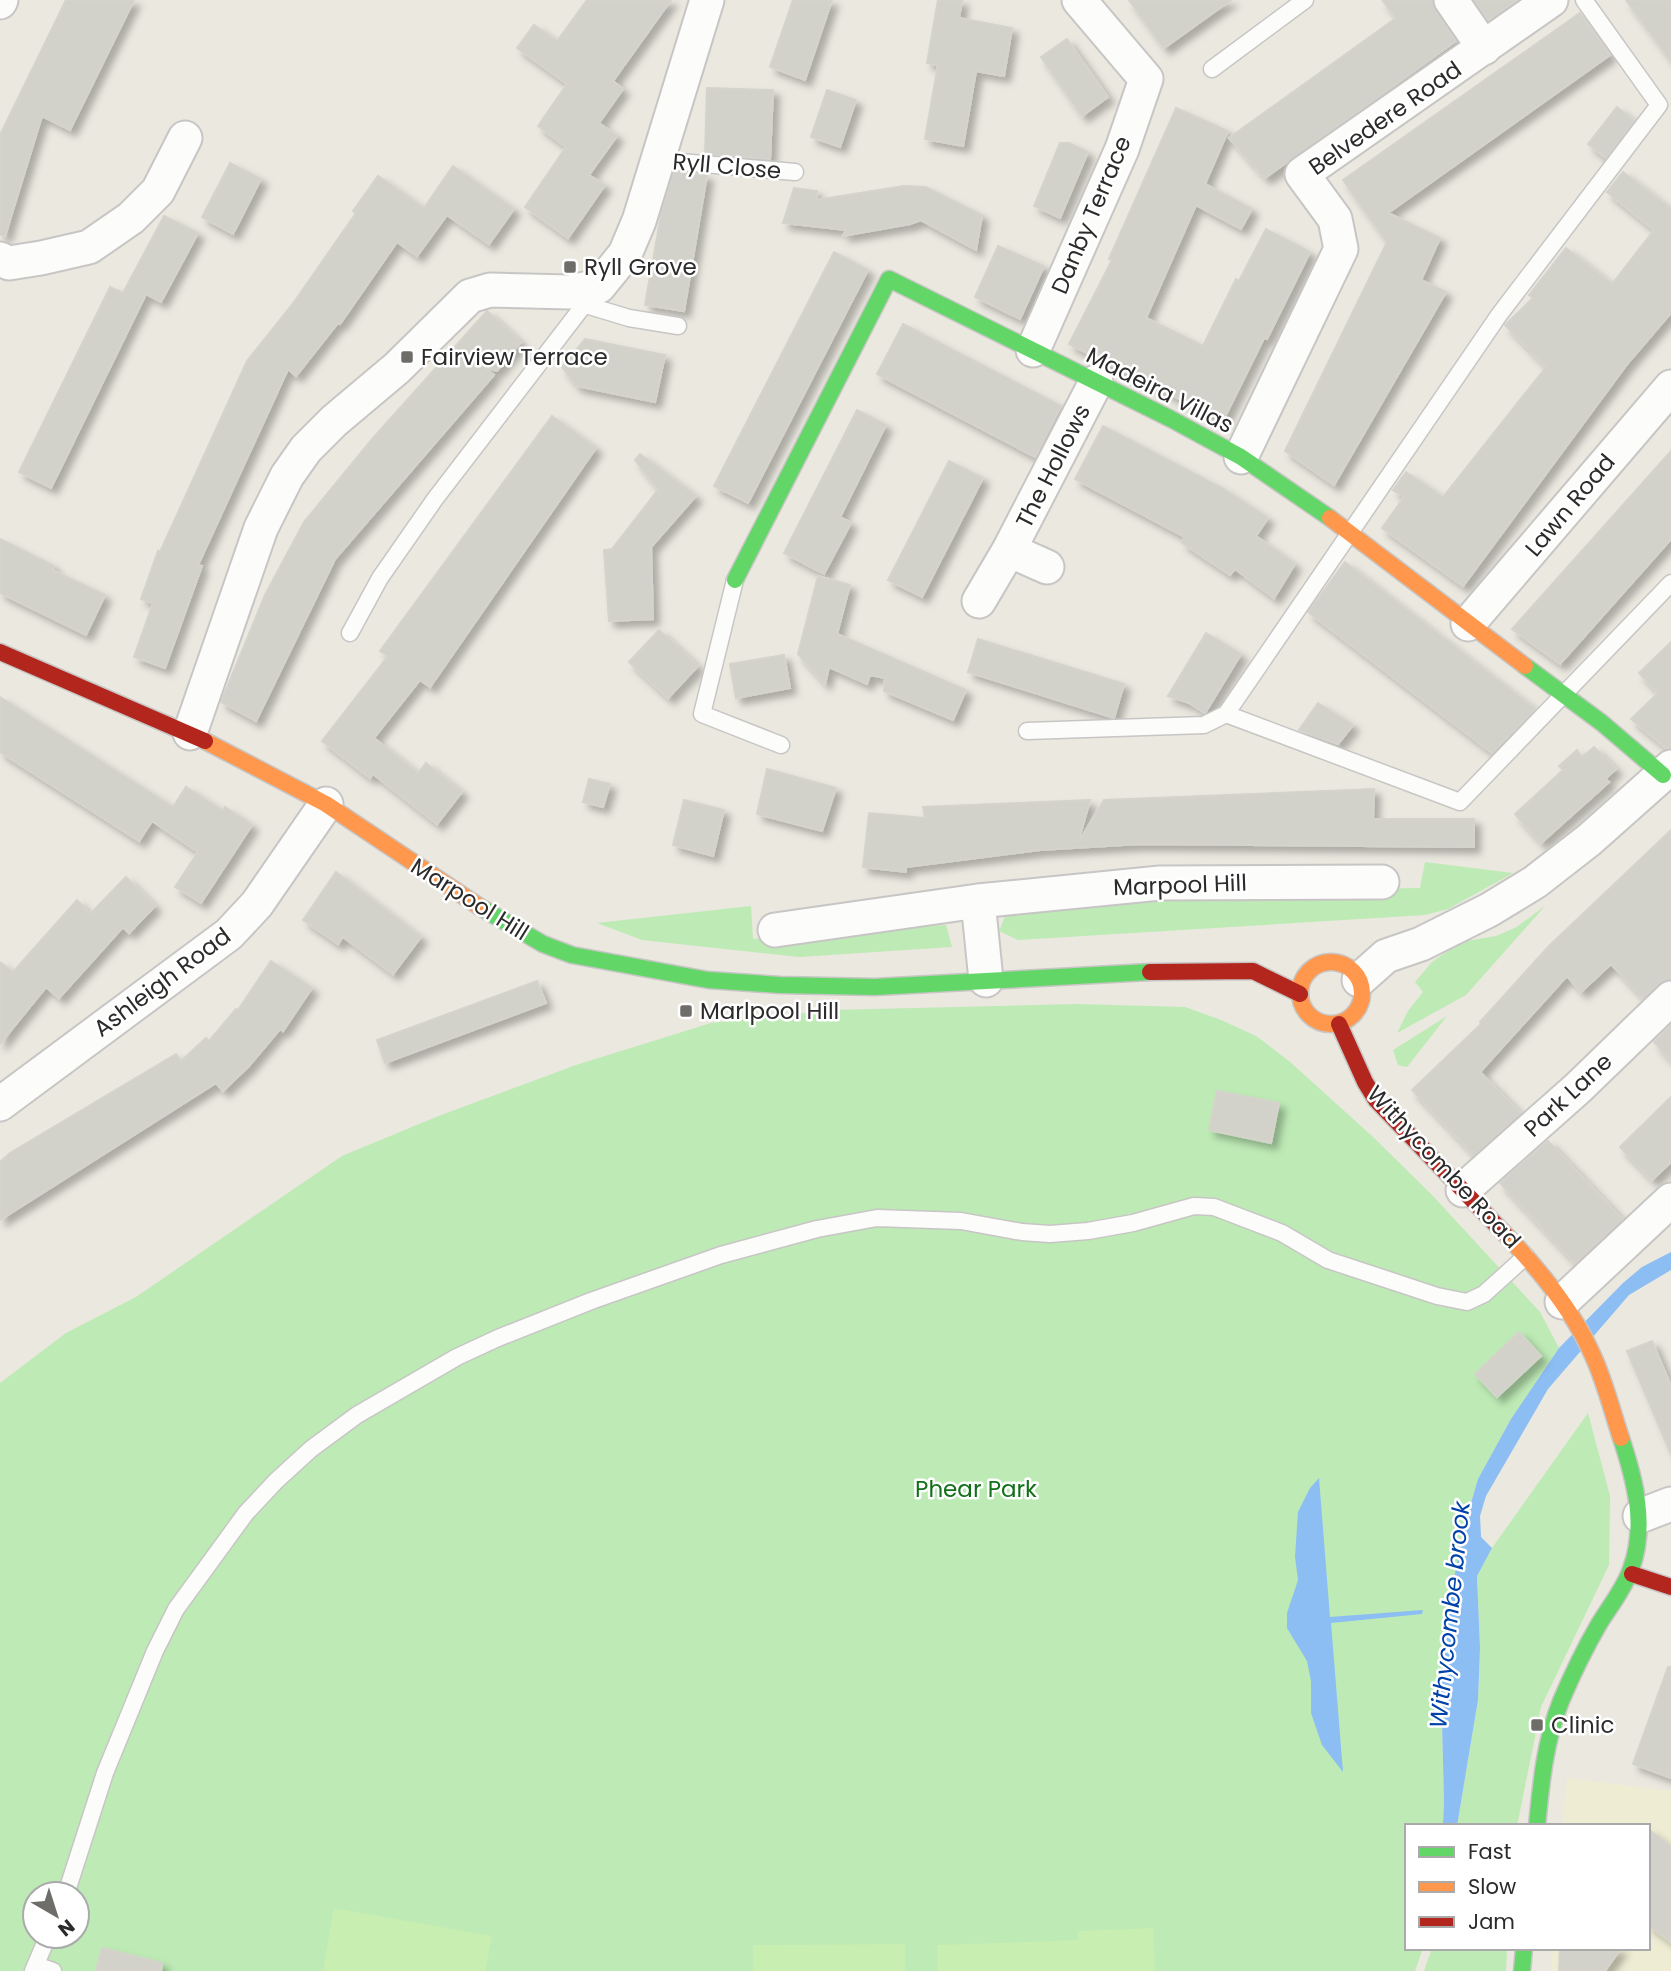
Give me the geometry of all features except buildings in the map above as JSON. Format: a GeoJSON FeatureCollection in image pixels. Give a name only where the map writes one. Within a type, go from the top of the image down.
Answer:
{"type":"FeatureCollection","features":[{"type":"Feature","properties":{"kind":"street"},"geometry":{"type":"LineString","coordinates":[[190,733],[261,528],[288,476],[306,449],[334,421],[397,368],[470,296],[490,290],[592,295],[625,254],[639,221],[707,0]]}},
{"type":"Feature","properties":{"kind":"street","name":"Danby Terrace"},"geometry":{"type":"LineString","coordinates":[[1033,350],[1122,149],[1146,79],[1079,0]]}},
{"type":"Feature","properties":{"kind":"street"},"geometry":{"type":"LineString","coordinates":[[1451,0],[1485,48]]}},
{"type":"Feature","properties":{"kind":"street","name":"Belvedere Road"},"geometry":{"type":"LineString","coordinates":[[1241,457],[1341,249],[1335,219],[1301,174],[1551,0]]}},
{"type":"Feature","properties":{"kind":"street"},"geometry":{"type":"LineString","coordinates":[[3,271],[41,258],[89,247],[131,218],[158,191],[186,138]]}},
{"type":"Feature","properties":{"kind":"street","name":"Madeira Villas"},"geometry":{"type":"LineString","coordinates":[[735,580],[889,278],[1241,457],[1350,533],[1667,771]]}},
{"type":"Feature","properties":{"kind":"street","name":"The Hollows"},"geometry":{"type":"LineString","coordinates":[[979,601],[1009,550],[1096,382]]}},
{"type":"Feature","properties":{"kind":"street","name":"Lawn Road"},"geometry":{"type":"LineString","coordinates":[[1468,624],[1671,387]]}},
{"type":"Feature","properties":{"kind":"street","name":"The Hollows"},"geometry":{"type":"LineString","coordinates":[[1009,550],[1047,567]]}},
{"type":"Feature","properties":{"kind":"street","name":"Marpool Hill"},"geometry":{"type":"LineString","coordinates":[[0,652],[190,733],[326,804],[469,900],[543,944],[572,956],[708,980],[780,985],[875,986],[1210,970],[1253,971],[1300,994]]}},
{"type":"Feature","properties":{"kind":"street"},"geometry":{"type":"LineString","coordinates":[[1359,980],[1386,956],[1421,944],[1489,911],[1535,882],[1590,840],[1667,771]]}},
{"type":"Feature","properties":{"kind":"street","name":"Ashleigh Road"},"geometry":{"type":"LineString","coordinates":[[0,1104],[229,934],[257,904],[326,804]]}},
{"type":"Feature","properties":{"kind":"street","name":"Marpool Hill"},"geometry":{"type":"LineString","coordinates":[[775,930],[978,901],[1160,883],[1382,882]]}},
{"type":"Feature","properties":{"kind":"street"},"geometry":{"type":"LineString","coordinates":[[978,901],[986,980]]}},
{"type":"Feature","properties":{"kind":"street"},"geometry":{"type":"LineString","coordinates":[[1333,962],[1345,965],[1353,971],[1362,992],[1359,1005],[1350,1017],[1339,1024],[1321,1023],[1310,1016],[1302,1004],[1300,994],[1302,982],[1310,970],[1323,963],[1333,962]]}},
{"type":"Feature","properties":{"kind":"street","name":"Park Lane"},"geometry":{"type":"LineString","coordinates":[[1463,1191],[1671,998]]}},
{"type":"Feature","properties":{"kind":"street","name":"Withycombe Road"},"geometry":{"type":"LineString","coordinates":[[1339,1024],[1351,1043],[1358,1070],[1378,1102],[1526,1256],[1562,1302],[1583,1336],[1601,1376],[1638,1492],[1640,1516],[1632,1574]]}},
{"type":"Feature","properties":{"kind":"street"},"geometry":{"type":"LineString","coordinates":[[1562,1302],[1671,1200]]}},
{"type":"Feature","properties":{"kind":"street"},"geometry":{"type":"LineString","coordinates":[[1640,1516],[1671,1504]]}},
{"type":"Feature","properties":{"kind":"street"},"geometry":{"type":"LineString","coordinates":[[1537,1824],[1546,1750],[1552,1727],[1571,1679],[1594,1633],[1632,1574],[1671,1587]]}},
{"type":"Feature","properties":{"kind":"street"},"geometry":{"type":"LineString","coordinates":[[1522,1971],[1524,1950]]}},
{"type":"Feature","properties":{"kind":"lane"},"geometry":{"type":"LineString","coordinates":[[1212,69],[1305,0]]}},
{"type":"Feature","properties":{"kind":"lane"},"geometry":{"type":"LineString","coordinates":[[1027,731],[1204,725],[1226,715],[1499,314],[1659,105],[1584,0]]}},
{"type":"Feature","properties":{"kind":"lane","name":"Ryll Close"},"geometry":{"type":"LineString","coordinates":[[658,160],[795,172]]}},
{"type":"Feature","properties":{"kind":"lane"},"geometry":{"type":"LineString","coordinates":[[350,633],[380,578],[435,499],[592,295],[629,318],[678,326]]}},
{"type":"Feature","properties":{"kind":"lane"},"geometry":{"type":"LineString","coordinates":[[735,580],[702,714],[781,745]]}},
{"type":"Feature","properties":{"kind":"lane"},"geometry":{"type":"LineString","coordinates":[[1226,715],[1460,802],[1671,583]]}},
{"type":"Feature","properties":{"kind":"lane"},"geometry":{"type":"LineString","coordinates":[[71,1880],[105,1773],[155,1651],[176,1609],[238,1524],[276,1481],[311,1449],[357,1415],[457,1357],[498,1338],[591,1301],[721,1255],[817,1229],[877,1218],[961,1221],[1050,1234],[1133,1223],[1194,1206],[1214,1208],[1282,1233],[1328,1260],[1437,1296],[1467,1302],[1484,1294],[1526,1256]]}},
{"type":"Feature","properties":{"kind":"lane"},"geometry":{"type":"LineString","coordinates":[[42,1950],[34,1968],[52,1971]]}},
{"type":"Feature","properties":{"kind":"shaded area"},"geometry":{"type":"Polygon","coordinates":[[[1567,1778],[1671,1791],[1671,1971],[1551,1971],[1552,1950],[1650,1950],[1650,1824],[1562,1824],[1567,1778]]]}},
{"type":"Feature","properties":{"kind":"green space"},"geometry":{"type":"Polygon","coordinates":[[[1425,862],[1513,873],[1448,909],[1425,915],[1018,940],[999,931],[1009,907],[1148,893],[1420,888],[1425,862]]]}},
{"type":"Feature","properties":{"kind":"green space"},"geometry":{"type":"Polygon","coordinates":[[[751,906],[753,939],[946,925],[952,947],[799,957],[642,940],[597,923],[751,906]]]}},
{"type":"Feature","properties":{"kind":"green space"},"geometry":{"type":"Polygon","coordinates":[[[1545,906],[1466,995],[1397,1033],[1408,1011],[1423,992],[1415,982],[1432,962],[1461,942],[1496,936],[1515,928],[1545,906]]]}},
{"type":"Feature","properties":{"kind":"green space","name":"Phear Park"},"geometry":{"type":"Polygon","coordinates":[[[1075,1004],[1185,1007],[1256,1036],[1289,1061],[1433,1196],[1540,1312],[1559,1348],[1511,1419],[1478,1479],[1466,1520],[1447,1612],[1441,1683],[1443,1824],[1405,1824],[1405,1950],[1422,1950],[1415,1971],[0,1971],[0,1383],[66,1333],[136,1297],[342,1156],[436,1117],[576,1065],[711,1023],[832,1010],[1075,1004]]]}},
{"type":"Feature","properties":{"kind":"green space"},"geometry":{"type":"Polygon","coordinates":[[[1447,1016],[1407,1067],[1398,1065],[1393,1050],[1447,1016]]]}},
{"type":"Feature","properties":{"kind":"green space"},"geometry":{"type":"Polygon","coordinates":[[[1588,1413],[1610,1496],[1609,1565],[1541,1707],[1517,1824],[1457,1824],[1478,1700],[1480,1648],[1477,1576],[1492,1548],[1588,1413]]]}},
{"type":"Feature","properties":{"kind":"green space"},"geometry":{"type":"Polygon","coordinates":[[[334,1908],[492,1936],[485,1971],[323,1971],[334,1908]]]}},
{"type":"Feature","properties":{"kind":"green space"},"geometry":{"type":"Polygon","coordinates":[[[1153,1928],[1155,1971],[938,1971],[937,1945],[1078,1940],[1078,1931],[1153,1928]]]}},
{"type":"Feature","properties":{"kind":"green space"},"geometry":{"type":"Polygon","coordinates":[[[905,1944],[905,1971],[753,1971],[753,1945],[905,1944]]]}},
{"type":"Feature","properties":{"kind":"green space"},"geometry":{"type":"Polygon","coordinates":[[[1431,1950],[1507,1950],[1506,1971],[1424,1971],[1431,1950]]]}},
{"type":"Feature","properties":{"kind":"water","name":"Withycombe brook"},"geometry":{"type":"Polygon","coordinates":[[[1671,1252],[1671,1270],[1629,1295],[1548,1389],[1486,1496],[1480,1516],[1481,1537],[1492,1548],[1477,1576],[1480,1648],[1478,1700],[1457,1824],[1443,1824],[1441,1683],[1447,1612],[1466,1520],[1478,1479],[1511,1419],[1559,1348],[1642,1267],[1671,1252]]]}},
{"type":"Feature","properties":{"kind":"water"},"geometry":{"type":"Polygon","coordinates":[[[1319,1478],[1330,1617],[1423,1610],[1422,1614],[1331,1623],[1343,1772],[1322,1745],[1311,1713],[1311,1681],[1307,1661],[1287,1628],[1287,1613],[1298,1580],[1295,1557],[1298,1512],[1310,1488],[1319,1478]]]}},
{"type":"Feature","properties":{"kind":"traffic: fast"},"geometry":{"type":"LineString","coordinates":[[735,580],[889,279],[1171,419],[1241,457],[1330,518]]}},
{"type":"Feature","properties":{"kind":"traffic: fast"},"geometry":{"type":"LineString","coordinates":[[1525,666],[1602,723],[1663,775]]}},
{"type":"Feature","properties":{"kind":"traffic: fast"},"geometry":{"type":"LineString","coordinates":[[480,907],[543,944],[572,955],[708,980],[875,987],[1150,972]]}},
{"type":"Feature","properties":{"kind":"traffic: fast"},"geometry":{"type":"LineString","coordinates":[[1537,1824],[1544,1762],[1565,1691],[1599,1624],[1625,1584],[1636,1553],[1639,1520],[1635,1487],[1621,1438]]}},
{"type":"Feature","properties":{"kind":"traffic: fast"},"geometry":{"type":"LineString","coordinates":[[1522,1971],[1524,1950]]}},
{"type":"Feature","properties":{"kind":"traffic: slow"},"geometry":{"type":"LineString","coordinates":[[1330,518],[1525,666]]}},
{"type":"Feature","properties":{"kind":"traffic: slow"},"geometry":{"type":"LineString","coordinates":[[205,741],[326,804],[480,907]]}},
{"type":"Feature","properties":{"kind":"traffic: slow"},"geometry":{"type":"LineString","coordinates":[[1331,962],[1353,971],[1362,993],[1353,1015],[1331,1024],[1309,1015],[1300,993],[1309,971],[1331,962]]}},
{"type":"Feature","properties":{"kind":"traffic: slow"},"geometry":{"type":"LineString","coordinates":[[1504,1233],[1530,1261],[1576,1322],[1605,1386],[1621,1438]]}},
{"type":"Feature","properties":{"kind":"traffic: jam"},"geometry":{"type":"LineString","coordinates":[[0,652],[205,741]]}},
{"type":"Feature","properties":{"kind":"traffic: jam"},"geometry":{"type":"LineString","coordinates":[[1150,972],[1253,971],[1300,994]]}},
{"type":"Feature","properties":{"kind":"traffic: jam"},"geometry":{"type":"LineString","coordinates":[[1339,1024],[1376,1100],[1504,1233]]}},
{"type":"Feature","properties":{"kind":"traffic: jam"},"geometry":{"type":"LineString","coordinates":[[1632,1574],[1671,1587]]}},
{"type":"Feature","properties":{"kind":"place","name":"Ryll Grove"},"geometry":{"type":"Point","coordinates":[570,267]}},
{"type":"Feature","properties":{"kind":"place","name":"Fairview Terrace"},"geometry":{"type":"Point","coordinates":[407,357]}},
{"type":"Feature","properties":{"kind":"place","name":"Marlpool Hill"},"geometry":{"type":"Point","coordinates":[686,1011]}},
{"type":"Feature","properties":{"kind":"place","name":"Clinic"},"geometry":{"type":"Point","coordinates":[1537,1725]}}]}
